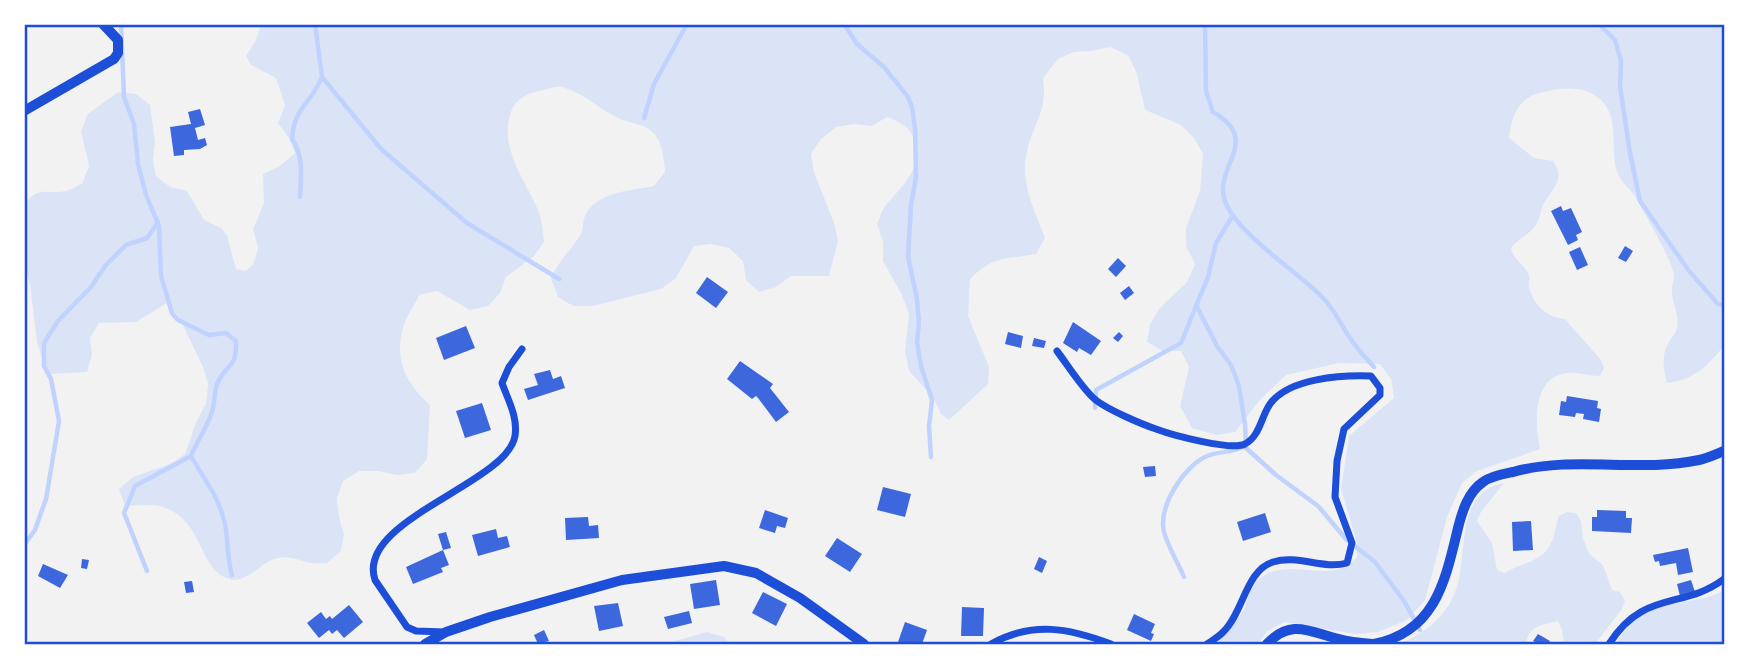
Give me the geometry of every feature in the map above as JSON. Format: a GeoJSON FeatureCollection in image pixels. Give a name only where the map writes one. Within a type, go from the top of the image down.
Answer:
{"type":"FeatureCollection","features":[{"type":"Feature","properties":{"kind":"street"},"geometry":{"type":"LineString","coordinates":[[24,110],[114,59],[118,53],[118,40],[103,24]]}},
{"type":"Feature","properties":{"kind":"street"},"geometry":{"type":"LineString","coordinates":[[446,632],[415,631],[407,627],[376,580],[373,572],[374,561],[385,543],[412,517],[476,478],[503,455],[515,438],[515,417],[502,383],[522,349]]}},
{"type":"Feature","properties":{"kind":"street"},"geometry":{"type":"LineString","coordinates":[[1057,351],[1096,401],[1156,429],[1223,445],[1242,446],[1253,439],[1270,405],[1283,391],[1318,380],[1354,376],[1371,376],[1380,388],[1380,396],[1344,429],[1337,461],[1335,497],[1352,542],[1348,563],[1334,566],[1288,559],[1270,562],[1253,578],[1242,604],[1225,631],[1207,645]]}},
{"type":"Feature","properties":{"kind":"street"},"geometry":{"type":"LineString","coordinates":[[1267,645],[1279,632],[1301,628],[1341,640],[1373,645],[1401,637],[1424,619],[1441,590],[1461,517],[1471,492],[1483,482],[1526,468],[1554,465],[1658,464],[1700,460],[1724,451]]}},
{"type":"Feature","properties":{"kind":"street"},"geometry":{"type":"LineString","coordinates":[[425,645],[446,632],[515,609],[622,580],[723,566],[756,573],[800,598],[864,645]]}},
{"type":"Feature","properties":{"kind":"street"},"geometry":{"type":"LineString","coordinates":[[1609,645],[1635,614],[1663,602],[1714,587],[1724,579]]}},
{"type":"Feature","properties":{"kind":"street"},"geometry":{"type":"LineString","coordinates":[[991,645],[1004,637],[1032,629],[1075,632],[1111,645]]}},
{"type":"Feature","properties":{"kind":"shaded area"},"geometry":{"type":"Polygon","coordinates":[[[261,25],[1724,25],[1724,346],[1700,371],[1667,383],[1664,357],[1678,323],[1673,301],[1673,270],[1634,195],[1618,174],[1613,127],[1608,110],[1597,96],[1583,90],[1567,88],[1534,94],[1522,103],[1514,115],[1509,138],[1534,158],[1553,161],[1558,177],[1536,225],[1511,248],[1527,272],[1531,294],[1538,305],[1547,313],[1565,319],[1601,360],[1604,368],[1600,376],[1567,373],[1556,376],[1547,383],[1538,403],[1540,449],[1477,471],[1462,483],[1447,517],[1425,600],[1407,620],[1378,632],[1355,634],[1285,622],[1267,631],[1258,644],[1217,644],[1241,614],[1259,579],[1283,569],[1335,570],[1347,566],[1357,557],[1357,543],[1341,489],[1349,436],[1394,398],[1391,379],[1380,364],[1339,363],[1286,375],[1259,401],[1235,432],[1217,435],[1192,428],[1180,406],[1189,367],[1181,351],[1163,351],[1147,342],[1150,324],[1160,308],[1187,282],[1195,264],[1186,246],[1186,228],[1200,191],[1203,154],[1194,138],[1181,125],[1145,110],[1137,74],[1128,55],[1110,47],[1074,52],[1058,59],[1043,78],[1042,109],[1027,152],[1025,174],[1029,196],[1045,238],[1036,254],[993,262],[970,279],[968,316],[989,367],[988,384],[949,420],[941,414],[933,397],[909,371],[905,351],[909,314],[883,261],[883,242],[877,224],[884,208],[908,178],[915,164],[916,147],[906,128],[887,117],[872,126],[854,124],[836,127],[821,139],[811,154],[814,172],[834,223],[838,241],[829,276],[791,276],[776,287],[759,292],[746,280],[743,261],[729,248],[711,244],[694,246],[676,278],[661,289],[593,306],[573,306],[558,297],[551,278],[581,234],[585,216],[590,208],[606,197],[654,186],[665,172],[663,153],[652,131],[618,118],[577,93],[556,87],[520,99],[512,109],[508,125],[512,156],[538,210],[544,242],[534,256],[506,277],[500,293],[488,306],[470,310],[437,291],[419,295],[404,325],[400,348],[404,370],[414,388],[430,405],[427,459],[415,473],[397,475],[359,471],[343,481],[337,498],[344,534],[341,551],[327,563],[278,558],[245,577],[233,580],[217,572],[210,564],[193,532],[176,513],[159,506],[125,506],[119,489],[133,477],[170,464],[185,454],[197,420],[206,404],[208,384],[203,367],[179,317],[167,303],[136,322],[99,323],[90,338],[92,355],[87,372],[51,374],[42,359],[37,342],[25,264],[24,204],[39,193],[66,191],[82,184],[89,166],[81,131],[88,114],[118,92],[136,94],[150,105],[156,176],[170,187],[187,191],[204,220],[221,228],[227,235],[236,269],[245,271],[253,265],[258,248],[253,229],[264,203],[263,174],[280,166],[295,153],[289,138],[278,123],[285,105],[276,78],[251,65],[246,56],[261,25]]]}},
{"type":"Feature","properties":{"kind":"shaded area"},"geometry":{"type":"Polygon","coordinates":[[[1504,483],[1477,521],[1492,543],[1497,570],[1505,573],[1542,555],[1551,543],[1559,516],[1567,512],[1576,513],[1581,521],[1589,554],[1603,565],[1612,590],[1620,592],[1625,601],[1622,609],[1595,644],[1564,644],[1558,621],[1533,629],[1526,644],[1398,644],[1430,626],[1443,613],[1458,582],[1469,514],[1476,500],[1487,489],[1504,483]]]}},
{"type":"Feature","properties":{"kind":"shaded area"},"geometry":{"type":"Polygon","coordinates":[[[1724,591],[1724,644],[1615,644],[1630,624],[1646,613],[1724,591]]]}},
{"type":"Feature","properties":{"kind":"shaded area"},"geometry":{"type":"Polygon","coordinates":[[[707,632],[724,637],[730,644],[664,644],[707,632]]]}},
{"type":"Feature","properties":{"kind":"building"},"geometry":{"type":"Polygon","coordinates":[[[200,109],[205,125],[195,128],[198,140],[205,138],[207,145],[200,149],[184,150],[184,155],[174,156],[170,127],[191,124],[188,112],[200,109]]]}},
{"type":"Feature","properties":{"kind":"building"},"geometry":{"type":"Polygon","coordinates":[[[1561,206],[1563,211],[1571,208],[1582,232],[1576,235],[1578,240],[1568,245],[1551,211],[1561,206]]]}},
{"type":"Feature","properties":{"kind":"building"},"geometry":{"type":"Polygon","coordinates":[[[1625,246],[1633,251],[1626,262],[1618,258],[1625,246]]]}},
{"type":"Feature","properties":{"kind":"building"},"geometry":{"type":"Polygon","coordinates":[[[1580,247],[1588,265],[1577,270],[1569,252],[1580,247]]]}},
{"type":"Feature","properties":{"kind":"building"},"geometry":{"type":"Polygon","coordinates":[[[1118,258],[1126,266],[1116,277],[1108,269],[1118,258]]]}},
{"type":"Feature","properties":{"kind":"building"},"geometry":{"type":"Polygon","coordinates":[[[707,277],[728,292],[716,308],[696,293],[707,277]]]}},
{"type":"Feature","properties":{"kind":"building"},"geometry":{"type":"Polygon","coordinates":[[[1129,286],[1134,293],[1125,300],[1120,293],[1129,286]]]}},
{"type":"Feature","properties":{"kind":"building"},"geometry":{"type":"Polygon","coordinates":[[[1073,322],[1101,341],[1091,355],[1079,348],[1077,352],[1063,343],[1073,322]]]}},
{"type":"Feature","properties":{"kind":"building"},"geometry":{"type":"Polygon","coordinates":[[[466,326],[475,348],[444,360],[436,338],[466,326]]]}},
{"type":"Feature","properties":{"kind":"building"},"geometry":{"type":"Polygon","coordinates":[[[1008,332],[1023,336],[1021,348],[1005,344],[1008,332]]]}},
{"type":"Feature","properties":{"kind":"building"},"geometry":{"type":"Polygon","coordinates":[[[1119,332],[1123,336],[1118,342],[1113,338],[1119,332]]]}},
{"type":"Feature","properties":{"kind":"building"},"geometry":{"type":"Polygon","coordinates":[[[1034,338],[1046,341],[1044,348],[1032,346],[1034,338]]]}},
{"type":"Feature","properties":{"kind":"building"},"geometry":{"type":"Polygon","coordinates":[[[740,361],[773,384],[770,388],[789,412],[776,422],[756,396],[752,399],[727,379],[740,361]]]}},
{"type":"Feature","properties":{"kind":"building"},"geometry":{"type":"Polygon","coordinates":[[[550,370],[553,379],[561,376],[565,388],[528,400],[524,389],[538,385],[534,374],[550,370]]]}},
{"type":"Feature","properties":{"kind":"building"},"geometry":{"type":"Polygon","coordinates":[[[1567,396],[1598,401],[1597,408],[1601,409],[1599,422],[1583,419],[1584,414],[1576,413],[1575,417],[1559,415],[1561,401],[1566,402],[1567,396]]]}},
{"type":"Feature","properties":{"kind":"building"},"geometry":{"type":"Polygon","coordinates":[[[482,403],[491,430],[465,438],[456,411],[482,403]]]}},
{"type":"Feature","properties":{"kind":"building"},"geometry":{"type":"Polygon","coordinates":[[[1155,466],[1156,476],[1145,477],[1143,467],[1155,466]]]}},
{"type":"Feature","properties":{"kind":"building"},"geometry":{"type":"Polygon","coordinates":[[[883,487],[911,494],[905,517],[877,510],[883,487]]]}},
{"type":"Feature","properties":{"kind":"building"},"geometry":{"type":"Polygon","coordinates":[[[765,510],[788,518],[785,528],[777,526],[775,533],[759,528],[765,510]]]}},
{"type":"Feature","properties":{"kind":"building"},"geometry":{"type":"Polygon","coordinates":[[[1597,510],[1626,511],[1626,518],[1632,518],[1631,533],[1592,531],[1592,517],[1597,517],[1597,510]]]}},
{"type":"Feature","properties":{"kind":"building"},"geometry":{"type":"Polygon","coordinates":[[[1265,513],[1271,532],[1243,541],[1237,522],[1265,513]]]}},
{"type":"Feature","properties":{"kind":"building"},"geometry":{"type":"Polygon","coordinates":[[[588,517],[589,526],[598,525],[599,538],[566,540],[565,518],[588,517]]]}},
{"type":"Feature","properties":{"kind":"building"},"geometry":{"type":"Polygon","coordinates":[[[1531,521],[1533,550],[1513,551],[1512,522],[1531,521]]]}},
{"type":"Feature","properties":{"kind":"building"},"geometry":{"type":"Polygon","coordinates":[[[496,529],[498,538],[507,536],[510,547],[478,556],[472,535],[496,529]]]}},
{"type":"Feature","properties":{"kind":"building"},"geometry":{"type":"Polygon","coordinates":[[[446,532],[451,548],[443,550],[438,534],[446,532]]]}},
{"type":"Feature","properties":{"kind":"building"},"geometry":{"type":"Polygon","coordinates":[[[837,538],[862,554],[850,572],[825,556],[837,538]]]}},
{"type":"Feature","properties":{"kind":"building"},"geometry":{"type":"Polygon","coordinates":[[[1688,548],[1693,572],[1678,575],[1676,563],[1660,566],[1659,561],[1655,562],[1653,555],[1688,548]]]}},
{"type":"Feature","properties":{"kind":"building"},"geometry":{"type":"Polygon","coordinates":[[[443,550],[449,565],[441,568],[443,572],[413,584],[406,567],[443,550]]]}},
{"type":"Feature","properties":{"kind":"building"},"geometry":{"type":"Polygon","coordinates":[[[1039,557],[1047,561],[1042,573],[1034,569],[1039,557]]]}},
{"type":"Feature","properties":{"kind":"building"},"geometry":{"type":"Polygon","coordinates":[[[82,559],[89,560],[87,569],[81,568],[82,559]]]}},
{"type":"Feature","properties":{"kind":"building"},"geometry":{"type":"Polygon","coordinates":[[[43,564],[68,575],[60,588],[38,576],[43,564]]]}},
{"type":"Feature","properties":{"kind":"building"},"geometry":{"type":"Polygon","coordinates":[[[716,580],[720,605],[694,609],[690,584],[716,580]]]}},
{"type":"Feature","properties":{"kind":"building"},"geometry":{"type":"Polygon","coordinates":[[[1691,580],[1695,592],[1680,596],[1677,584],[1691,580]]]}},
{"type":"Feature","properties":{"kind":"building"},"geometry":{"type":"Polygon","coordinates":[[[192,581],[194,592],[186,593],[184,582],[192,581]]]}},
{"type":"Feature","properties":{"kind":"building"},"geometry":{"type":"Polygon","coordinates":[[[763,592],[787,604],[776,626],[752,613],[763,592]]]}},
{"type":"Feature","properties":{"kind":"building"},"geometry":{"type":"Polygon","coordinates":[[[618,603],[623,626],[599,631],[594,606],[618,603]]]}},
{"type":"Feature","properties":{"kind":"building"},"geometry":{"type":"Polygon","coordinates":[[[349,605],[363,622],[344,638],[337,630],[332,634],[329,630],[319,638],[307,623],[321,612],[326,619],[330,616],[332,619],[349,605]]]}},
{"type":"Feature","properties":{"kind":"building"},"geometry":{"type":"Polygon","coordinates":[[[962,607],[984,608],[983,636],[961,636],[962,607]]]}},
{"type":"Feature","properties":{"kind":"building"},"geometry":{"type":"Polygon","coordinates":[[[689,611],[692,623],[668,629],[664,617],[689,611]]]}},
{"type":"Feature","properties":{"kind":"building"},"geometry":{"type":"Polygon","coordinates":[[[1134,614],[1155,624],[1151,641],[1127,630],[1134,614]]]}},
{"type":"Feature","properties":{"kind":"building"},"geometry":{"type":"Polygon","coordinates":[[[905,622],[927,630],[922,644],[898,642],[905,622]]]}},
{"type":"Feature","properties":{"kind":"building"},"geometry":{"type":"Polygon","coordinates":[[[544,630],[549,641],[538,644],[534,635],[544,630]]]}},
{"type":"Feature","properties":{"kind":"building"},"geometry":{"type":"Polygon","coordinates":[[[1538,634],[1550,641],[1548,644],[1533,641],[1538,634]]]}},
{"type":"Feature","properties":{"kind":"waterway"},"geometry":{"type":"LineString","coordinates":[[121,24],[124,97],[134,124],[138,164],[146,195],[159,226],[161,276],[172,313],[178,320],[209,335],[226,333],[236,341],[235,357],[220,377],[212,412],[191,456],[135,486],[124,513],[147,571]]}},
{"type":"Feature","properties":{"kind":"waterway"},"geometry":{"type":"LineString","coordinates":[[315,24],[322,77],[381,149],[467,223],[559,279]]}},
{"type":"Feature","properties":{"kind":"waterway"},"geometry":{"type":"LineString","coordinates":[[644,118],[654,84],[687,24]]}},
{"type":"Feature","properties":{"kind":"waterway"},"geometry":{"type":"LineString","coordinates":[[844,24],[857,44],[884,67],[908,97],[912,107],[916,177],[911,205],[908,257],[917,299],[917,342],[921,366],[932,400],[929,426],[931,457]]}},
{"type":"Feature","properties":{"kind":"waterway"},"geometry":{"type":"LineString","coordinates":[[1205,24],[1206,91],[1213,112],[1227,123],[1234,133],[1236,144],[1225,176],[1225,201],[1241,226],[1327,303],[1353,342],[1374,367]]}},
{"type":"Feature","properties":{"kind":"waterway"},"geometry":{"type":"LineString","coordinates":[[1599,24],[1615,40],[1621,61],[1620,86],[1640,201],[1689,271],[1718,304],[1724,305]]}},
{"type":"Feature","properties":{"kind":"waterway"},"geometry":{"type":"LineString","coordinates":[[300,197],[301,167],[292,139],[293,128],[299,112],[322,77]]}},
{"type":"Feature","properties":{"kind":"waterway"},"geometry":{"type":"LineString","coordinates":[[1095,408],[1096,390],[1181,343],[1208,277],[1216,243],[1233,215]]}},
{"type":"Feature","properties":{"kind":"waterway"},"geometry":{"type":"LineString","coordinates":[[24,545],[35,530],[46,499],[59,421],[51,379],[44,366],[44,343],[58,321],[91,287],[105,266],[126,245],[147,238],[158,222]]}},
{"type":"Feature","properties":{"kind":"waterway"},"geometry":{"type":"LineString","coordinates":[[1197,307],[1217,346],[1231,365],[1239,386],[1246,448],[1276,475],[1318,506],[1346,539],[1375,562],[1404,601],[1420,630]]}},
{"type":"Feature","properties":{"kind":"waterway"},"geometry":{"type":"LineString","coordinates":[[1184,577],[1164,532],[1163,522],[1169,499],[1182,478],[1198,461],[1212,454],[1244,446]]}},
{"type":"Feature","properties":{"kind":"waterway"},"geometry":{"type":"LineString","coordinates":[[191,456],[221,511],[226,527],[232,575]]}}]}
